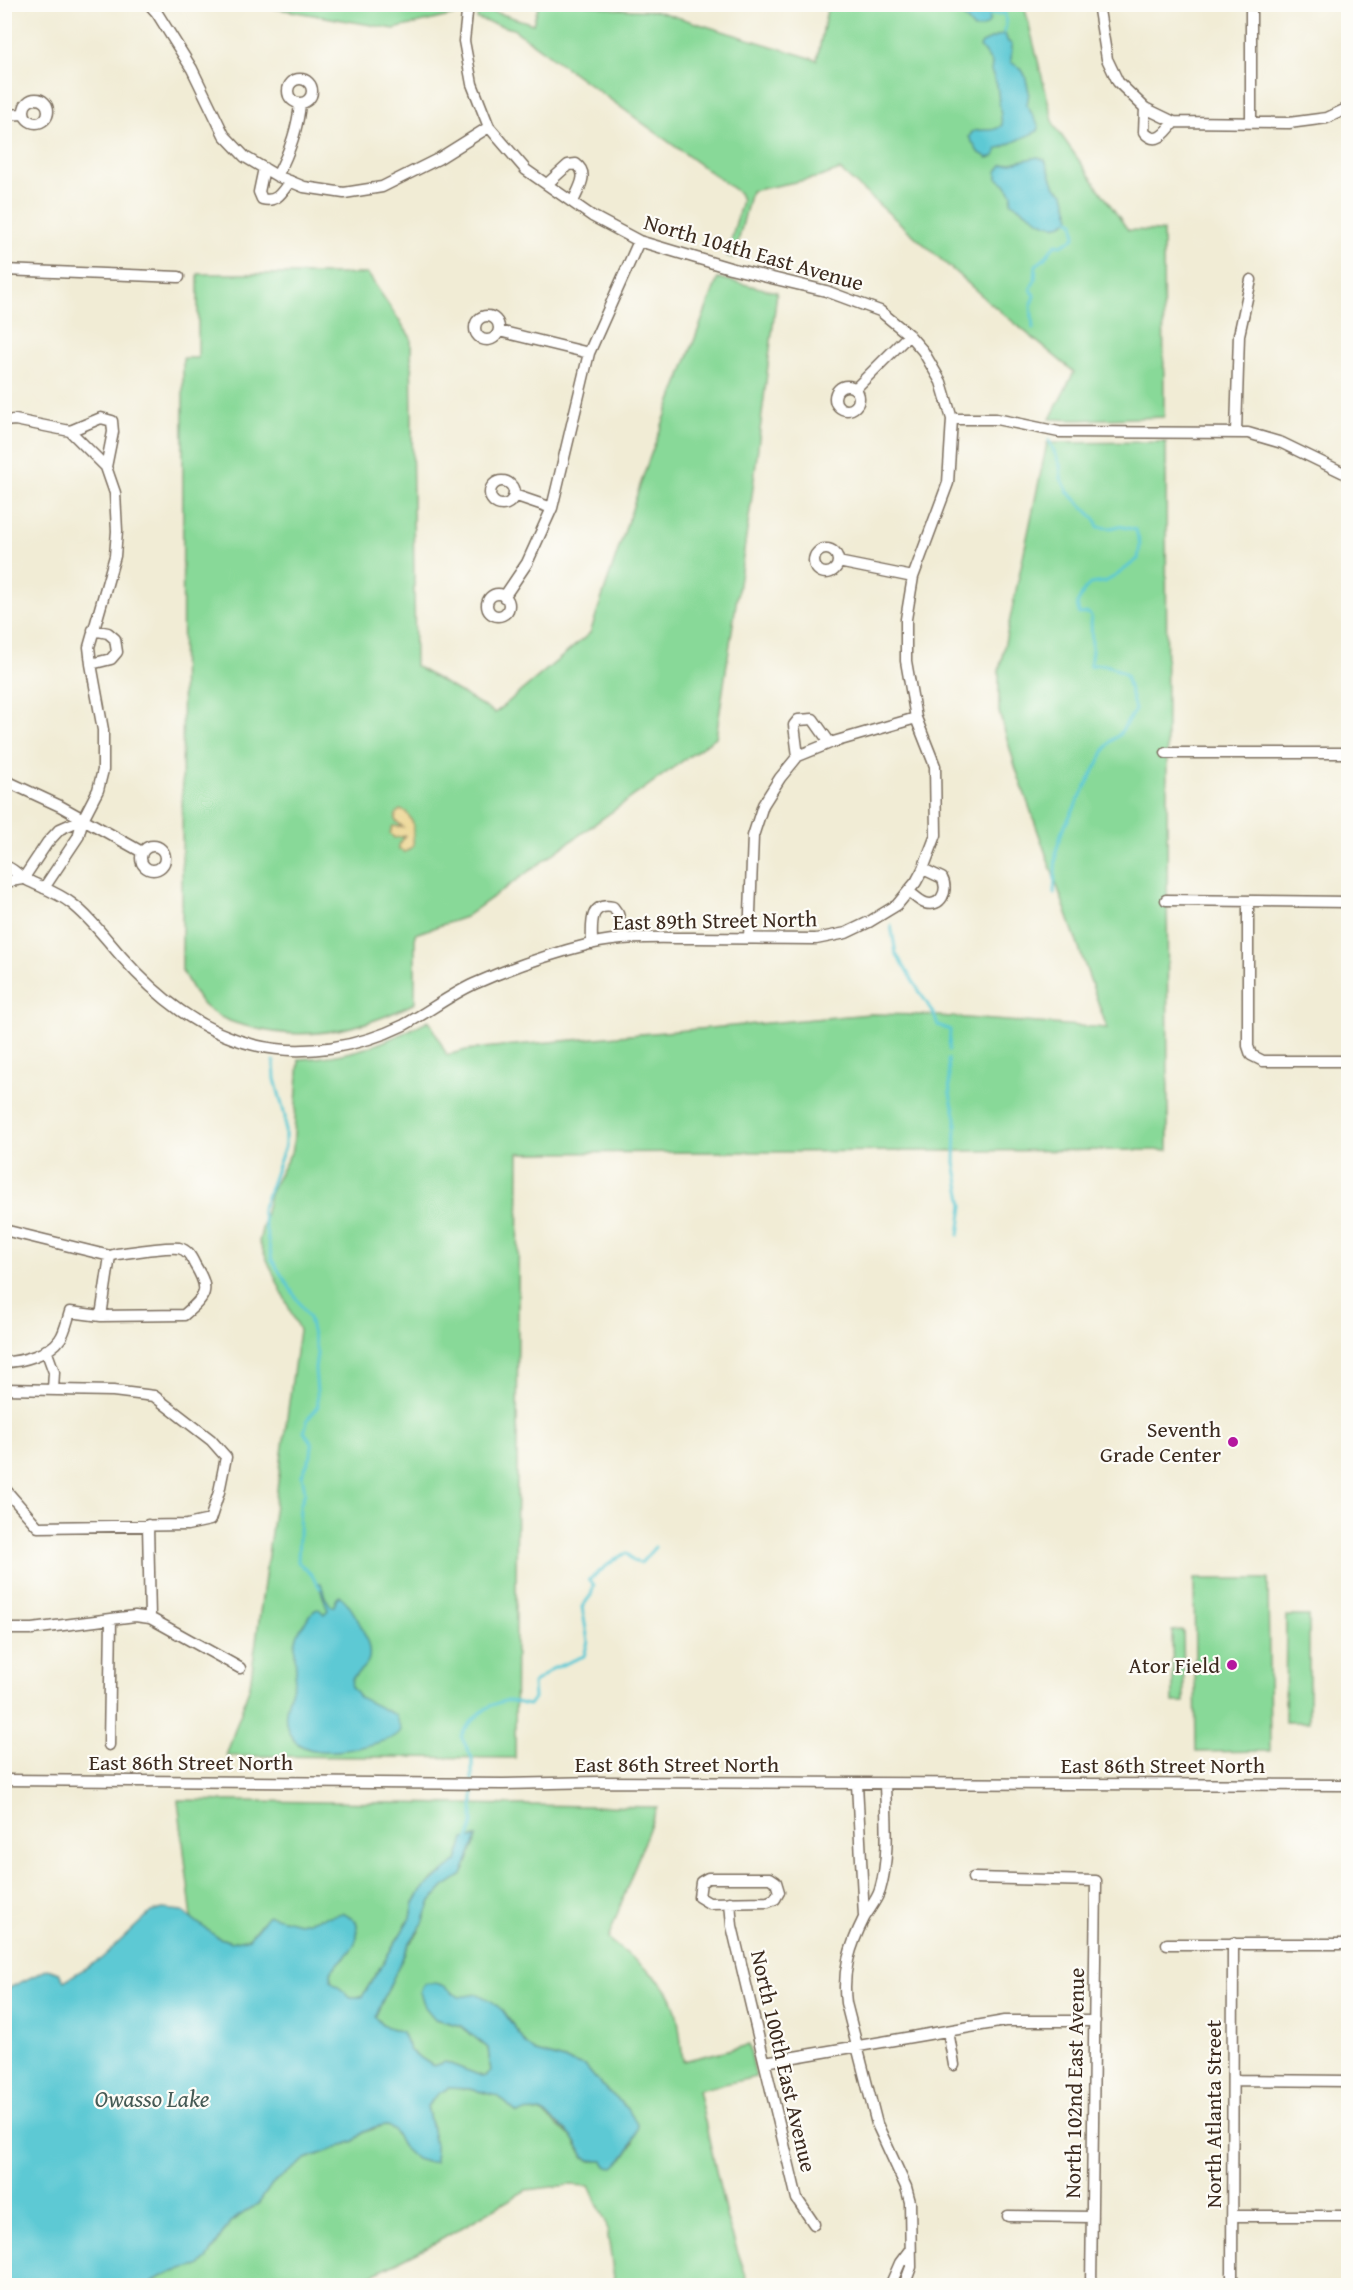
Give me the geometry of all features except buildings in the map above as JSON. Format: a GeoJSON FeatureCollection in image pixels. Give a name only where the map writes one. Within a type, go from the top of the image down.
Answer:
{"type":"FeatureCollection","features":[{"type":"Feature","properties":{"kind":"street"},"geometry":{"type":"LineString","coordinates":[[149,4],[192,69],[225,135],[245,157],[277,176],[304,187],[344,193],[382,187],[438,159],[489,127]]}},
{"type":"Feature","properties":{"kind":"street","name":"North 104th East Avenue"},"geometry":{"type":"LineString","coordinates":[[468,4],[464,41],[472,84],[489,127],[526,170],[592,216],[639,241],[730,268],[797,283],[855,300],[880,311],[909,335],[923,351],[941,382],[952,419],[948,483],[914,577],[908,597],[906,618],[906,661],[916,718],[935,766],[936,835],[923,869]]}},
{"type":"Feature","properties":{"kind":"street"},"geometry":{"type":"LineString","coordinates":[[1098,4],[1107,59],[1118,82],[1145,108],[1174,122],[1288,123],[1327,118],[1348,108]]}},
{"type":"Feature","properties":{"kind":"street"},"geometry":{"type":"LineString","coordinates":[[1251,4],[1251,122]]}},
{"type":"Feature","properties":{"kind":"street"},"geometry":{"type":"LineString","coordinates":[[277,176],[289,153],[300,103]]}},
{"type":"Feature","properties":{"kind":"street"},"geometry":{"type":"LineString","coordinates":[[1145,108],[1144,132],[1149,138],[1157,139],[1164,135],[1174,122]]}},
{"type":"Feature","properties":{"kind":"street"},"geometry":{"type":"LineString","coordinates":[[4,115],[24,114]]}},
{"type":"Feature","properties":{"kind":"street"},"geometry":{"type":"LineString","coordinates":[[547,184],[568,165],[576,164],[582,168],[584,175],[573,202]]}},
{"type":"Feature","properties":{"kind":"street"},"geometry":{"type":"LineString","coordinates":[[264,168],[259,192],[262,199],[270,201],[278,198],[290,181]]}},
{"type":"Feature","properties":{"kind":"street"},"geometry":{"type":"LineString","coordinates":[[504,597],[527,563],[552,508],[589,353],[639,241]]}},
{"type":"Feature","properties":{"kind":"street"},"geometry":{"type":"LineString","coordinates":[[4,270],[179,277]]}},
{"type":"Feature","properties":{"kind":"street"},"geometry":{"type":"LineString","coordinates":[[1236,432],[1239,335],[1251,280]]}},
{"type":"Feature","properties":{"kind":"street"},"geometry":{"type":"LineString","coordinates":[[499,331],[589,353]]}},
{"type":"Feature","properties":{"kind":"street"},"geometry":{"type":"LineString","coordinates":[[855,389],[909,335]]}},
{"type":"Feature","properties":{"kind":"street"},"geometry":{"type":"LineString","coordinates":[[70,431],[101,418],[112,420],[113,432],[106,467]]}},
{"type":"Feature","properties":{"kind":"street"},"geometry":{"type":"LineString","coordinates":[[952,419],[996,419],[1059,432],[1236,432],[1264,436],[1282,442],[1348,475]]}},
{"type":"Feature","properties":{"kind":"street"},"geometry":{"type":"LineString","coordinates":[[4,421],[15,420],[70,431],[106,467],[115,493],[117,531],[115,556],[89,647],[105,753],[98,790],[83,819],[78,837],[44,888]]}},
{"type":"Feature","properties":{"kind":"street"},"geometry":{"type":"LineString","coordinates":[[514,495],[552,508]]}},
{"type":"Feature","properties":{"kind":"street"},"geometry":{"type":"LineString","coordinates":[[838,562],[914,577]]}},
{"type":"Feature","properties":{"kind":"street"},"geometry":{"type":"LineString","coordinates":[[91,664],[111,659],[118,648],[112,636],[93,630]]}},
{"type":"Feature","properties":{"kind":"street"},"geometry":{"type":"LineString","coordinates":[[750,938],[753,836],[763,805],[780,778],[798,756],[830,743],[916,718]]}},
{"type":"Feature","properties":{"kind":"street"},"geometry":{"type":"LineString","coordinates":[[798,756],[794,725],[798,720],[813,719],[830,743]]}},
{"type":"Feature","properties":{"kind":"street"},"geometry":{"type":"LineString","coordinates":[[1166,753],[1348,753]]}},
{"type":"Feature","properties":{"kind":"street"},"geometry":{"type":"LineString","coordinates":[[4,780],[83,819],[142,852]]}},
{"type":"Feature","properties":{"kind":"street"},"geometry":{"type":"LineString","coordinates":[[4,882],[23,879],[47,843],[60,829],[83,819]]}},
{"type":"Feature","properties":{"kind":"street","name":"East 89th Street North"},"geometry":{"type":"LineString","coordinates":[[4,866],[11,867],[23,879],[71,903],[94,925],[140,978],[179,1011],[208,1028],[237,1040],[256,1046],[287,1050],[350,1045],[401,1026],[472,985],[525,962],[624,937],[816,939],[846,933],[869,922],[897,904],[909,892],[923,869]]}},
{"type":"Feature","properties":{"kind":"street"},"geometry":{"type":"LineString","coordinates":[[909,892],[929,904],[942,897],[945,888],[942,878],[923,869]]}},
{"type":"Feature","properties":{"kind":"street"},"geometry":{"type":"LineString","coordinates":[[1166,900],[1348,902]]}},
{"type":"Feature","properties":{"kind":"street"},"geometry":{"type":"LineString","coordinates":[[1248,901],[1248,1046],[1251,1055],[1263,1060],[1348,1061]]}},
{"type":"Feature","properties":{"kind":"street"},"geometry":{"type":"LineString","coordinates":[[592,944],[592,914],[597,908],[605,906],[613,907],[618,914],[624,937]]}},
{"type":"Feature","properties":{"kind":"street"},"geometry":{"type":"LineString","coordinates":[[4,1230],[110,1256],[178,1248],[187,1252],[204,1279],[206,1288],[200,1301],[184,1315],[101,1316],[70,1312],[62,1337],[56,1346],[22,1362],[4,1362]]}},
{"type":"Feature","properties":{"kind":"street"},"geometry":{"type":"LineString","coordinates":[[101,1316],[110,1256]]}},
{"type":"Feature","properties":{"kind":"street"},"geometry":{"type":"LineString","coordinates":[[46,1350],[54,1372],[53,1390]]}},
{"type":"Feature","properties":{"kind":"street"},"geometry":{"type":"LineString","coordinates":[[4,1389],[113,1391],[154,1396],[212,1440],[226,1457],[219,1492],[210,1520],[187,1525],[38,1527],[4,1488]]}},
{"type":"Feature","properties":{"kind":"street"},"geometry":{"type":"LineString","coordinates":[[148,1525],[150,1617]]}},
{"type":"Feature","properties":{"kind":"street"},"geometry":{"type":"LineString","coordinates":[[4,1629],[32,1629],[135,1616],[150,1617],[240,1668]]}},
{"type":"Feature","properties":{"kind":"street"},"geometry":{"type":"LineString","coordinates":[[110,1745],[111,1619]]}},
{"type":"Feature","properties":{"kind":"street","name":"East 86th Street North"},"geometry":{"type":"LineString","coordinates":[[4,1780],[451,1784],[600,1782],[1348,1785]]}},
{"type":"Feature","properties":{"kind":"street"},"geometry":{"type":"LineString","coordinates":[[857,1784],[864,1917]]}},
{"type":"Feature","properties":{"kind":"street"},"geometry":{"type":"LineString","coordinates":[[885,1784],[885,1872],[879,1894],[864,1917],[847,1957],[844,1973],[846,2002],[877,2124],[906,2187],[910,2202],[911,2267],[904,2286]]}},
{"type":"Feature","properties":{"kind":"street"},"geometry":{"type":"LineString","coordinates":[[708,1878],[770,1878],[776,1882],[779,1893],[775,1899],[768,1902],[730,1902],[709,1903],[699,1897],[701,1882],[708,1878]]}},
{"type":"Feature","properties":{"kind":"street","name":"North 102nd East Avenue"},"geometry":{"type":"LineString","coordinates":[[973,1878],[1096,1881],[1091,2286]]}},
{"type":"Feature","properties":{"kind":"street","name":"North 100th East Avenue"},"geometry":{"type":"LineString","coordinates":[[730,1902],[732,1926],[797,2199],[813,2224]]}},
{"type":"Feature","properties":{"kind":"street","name":"North Atlanta Street"},"geometry":{"type":"LineString","coordinates":[[1232,2286],[1233,1943]]}},
{"type":"Feature","properties":{"kind":"street"},"geometry":{"type":"LineString","coordinates":[[1167,1944],[1348,1944]]}},
{"type":"Feature","properties":{"kind":"street"},"geometry":{"type":"LineString","coordinates":[[765,2062],[857,2045],[1020,2020],[1095,2021]]}},
{"type":"Feature","properties":{"kind":"street"},"geometry":{"type":"LineString","coordinates":[[948,2031],[954,2066]]}},
{"type":"Feature","properties":{"kind":"street"},"geometry":{"type":"LineString","coordinates":[[1233,2080],[1348,2081]]}},
{"type":"Feature","properties":{"kind":"street"},"geometry":{"type":"LineString","coordinates":[[1008,2216],[1092,2217]]}},
{"type":"Feature","properties":{"kind":"street"},"geometry":{"type":"LineString","coordinates":[[1233,2216],[1348,2216]]}},
{"type":"Feature","properties":{"kind":"street"},"geometry":{"type":"LineString","coordinates":[[890,2286],[909,2251]]}},
{"type":"Feature","properties":{"kind":"green space"},"geometry":{"type":"Polygon","coordinates":[[[539,4],[583,4],[657,11],[817,60],[828,5],[1024,5],[1054,125],[1128,230],[1163,231],[1164,417],[1050,419],[1074,372],[989,302],[840,170],[820,177],[751,191],[734,258],[727,256],[742,200],[739,193],[513,29],[477,19],[479,7],[533,24],[539,4]]]}},
{"type":"Feature","properties":{"kind":"green space"},"geometry":{"type":"Polygon","coordinates":[[[256,5],[455,5],[454,15],[394,29],[256,5]]]}},
{"type":"Feature","properties":{"kind":"green space"},"geometry":{"type":"Polygon","coordinates":[[[198,274],[368,274],[411,338],[415,666],[495,713],[590,633],[648,462],[718,278],[777,292],[751,504],[716,737],[465,917],[415,934],[415,1003],[375,1020],[334,1031],[292,1034],[271,1032],[226,1020],[204,1006],[182,971],[183,358],[198,358],[198,274]]]}},
{"type":"Feature","properties":{"kind":"green space"},"geometry":{"type":"Polygon","coordinates":[[[1166,442],[1168,1150],[519,1153],[515,1758],[226,1756],[250,1685],[299,1330],[259,1242],[271,1190],[293,1149],[299,1059],[318,1058],[367,1048],[429,1020],[447,1055],[493,1047],[870,1014],[923,1015],[1107,1028],[1016,769],[999,712],[999,671],[1047,443],[1166,442]]]}},
{"type":"Feature","properties":{"kind":"green space","name":"Ator Field"},"geometry":{"type":"Polygon","coordinates":[[[1194,1579],[1268,1579],[1270,1751],[1196,1752],[1194,1579]]]}},
{"type":"Feature","properties":{"kind":"green space"},"geometry":{"type":"Polygon","coordinates":[[[1286,1616],[1309,1616],[1309,1722],[1285,1722],[1286,1616]]]}},
{"type":"Feature","properties":{"kind":"green space"},"geometry":{"type":"Polygon","coordinates":[[[1183,1630],[1184,1702],[1173,1702],[1172,1631],[1183,1630]]]}},
{"type":"Feature","properties":{"kind":"green space"},"geometry":{"type":"Polygon","coordinates":[[[178,1800],[657,1807],[608,1939],[648,1971],[668,1992],[677,2016],[683,2061],[749,2045],[756,2077],[698,2090],[727,2220],[749,2285],[615,2285],[606,2222],[589,2186],[569,2185],[526,2190],[437,2242],[351,2285],[150,2286],[157,2279],[169,2273],[199,2266],[208,2258],[230,2222],[259,2203],[272,2184],[306,2159],[354,2141],[364,2132],[385,2125],[393,2129],[402,2146],[432,2129],[427,2106],[438,2094],[448,2088],[470,2089],[498,2096],[517,2113],[528,2111],[542,2113],[574,2139],[582,2156],[591,2161],[623,2159],[634,2142],[628,2109],[599,2083],[585,2066],[536,2052],[526,2044],[503,2011],[435,2019],[461,2026],[488,2048],[491,2072],[484,2077],[445,2062],[433,2066],[410,2051],[402,2032],[382,2025],[375,2017],[409,1944],[418,1933],[431,1901],[444,1887],[462,1875],[477,1837],[464,1840],[457,1861],[432,1880],[414,1903],[411,1917],[362,1997],[351,1997],[331,1982],[330,1972],[355,1944],[358,1930],[356,1921],[331,1916],[299,1923],[285,1920],[249,1938],[231,1942],[217,1937],[192,1919],[178,1800]]]}},
{"type":"Feature","properties":{"kind":"sand"},"geometry":{"type":"Polygon","coordinates":[[[400,810],[406,812],[413,823],[413,846],[405,852],[399,849],[399,845],[405,836],[394,838],[390,833],[393,826],[403,827],[395,820],[400,810]]]}},
{"type":"Feature","properties":{"kind":"water"},"geometry":{"type":"Polygon","coordinates":[[[944,5],[987,5],[988,24],[985,27],[974,29],[963,16],[944,5]]]}},
{"type":"Feature","properties":{"kind":"water"},"geometry":{"type":"Polygon","coordinates":[[[1005,34],[1008,42],[1012,44],[1011,62],[1025,75],[1029,92],[1027,105],[1039,127],[1038,131],[998,149],[995,156],[988,158],[978,152],[969,137],[972,132],[995,129],[1002,125],[997,85],[991,71],[992,63],[980,47],[982,43],[1005,34]]]}},
{"type":"Feature","properties":{"kind":"water"},"geometry":{"type":"Polygon","coordinates":[[[1038,157],[1045,160],[1055,187],[1064,193],[1070,218],[1063,223],[1056,225],[1042,222],[1013,204],[1012,194],[997,178],[997,171],[1002,165],[1038,157]]]}},
{"type":"Feature","properties":{"kind":"water"},"geometry":{"type":"Polygon","coordinates":[[[318,1583],[321,1583],[325,1597],[331,1606],[334,1606],[340,1596],[361,1626],[369,1655],[367,1663],[352,1679],[351,1687],[359,1697],[395,1715],[401,1730],[392,1738],[350,1749],[324,1751],[312,1750],[292,1738],[287,1727],[286,1714],[296,1674],[297,1636],[315,1610],[319,1609],[324,1614],[328,1610],[318,1583]]]}},
{"type":"Feature","properties":{"kind":"water","name":"Owasso Lake"},"geometry":{"type":"Polygon","coordinates":[[[477,1837],[462,1875],[444,1887],[431,1901],[423,1923],[409,1944],[375,2017],[382,2025],[402,2032],[410,2051],[433,2066],[445,2062],[484,2077],[491,2072],[488,2048],[461,2026],[435,2019],[425,2007],[420,1992],[424,1984],[434,1983],[447,1987],[459,1997],[478,1994],[493,2002],[503,2011],[526,2044],[536,2052],[585,2066],[599,2083],[628,2109],[638,2126],[629,2148],[619,2163],[614,2167],[606,2166],[603,2161],[588,2160],[570,2135],[543,2113],[531,2111],[517,2113],[498,2096],[470,2089],[448,2088],[438,2094],[427,2106],[435,2145],[435,2162],[416,2159],[402,2146],[393,2129],[385,2125],[375,2127],[364,2132],[354,2141],[306,2159],[272,2184],[259,2203],[230,2222],[208,2258],[199,2266],[169,2273],[150,2285],[5,2285],[5,1990],[48,1969],[59,1973],[64,1981],[101,1959],[151,1912],[163,1909],[182,1911],[217,1937],[231,1942],[249,1938],[268,1915],[299,1923],[343,1913],[356,1921],[357,1937],[351,1950],[330,1972],[331,1981],[351,1997],[362,1997],[411,1917],[414,1903],[421,1891],[457,1861],[464,1839],[477,1837]]]}},
{"type":"Feature","properties":{"kind":"waterway"},"geometry":{"type":"LineString","coordinates":[[989,15],[1005,13],[1004,33]]}},
{"type":"Feature","properties":{"kind":"waterway"},"geometry":{"type":"LineString","coordinates":[[1033,329],[1031,304],[1034,296],[1031,288],[1035,280],[1036,265],[1056,244],[1061,245],[1073,239],[1074,222],[1069,220]]}},
{"type":"Feature","properties":{"kind":"waterway"},"geometry":{"type":"LineString","coordinates":[[1049,440],[1068,492],[1095,519],[1098,527],[1119,526],[1136,530],[1140,545],[1138,559],[1105,582],[1090,584],[1077,604],[1079,614],[1088,613],[1091,616],[1090,666],[1108,666],[1126,675],[1135,710],[1119,735],[1106,748],[1062,831],[1056,852],[1054,894]]}},
{"type":"Feature","properties":{"kind":"waterway"},"geometry":{"type":"LineString","coordinates":[[891,925],[896,954],[933,1013],[938,1025],[950,1030],[949,1050]]}},
{"type":"Feature","properties":{"kind":"waterway"},"geometry":{"type":"LineString","coordinates":[[948,1059],[950,1094],[956,1118],[955,1163],[963,1205],[959,1235]]}},
{"type":"Feature","properties":{"kind":"waterway"},"geometry":{"type":"LineString","coordinates":[[274,1061],[275,1079],[285,1116],[285,1146],[262,1210],[272,1260],[309,1318],[317,1353],[315,1368],[318,1406],[308,1419],[304,1432],[312,1442],[311,1456],[302,1475],[305,1492],[300,1506],[298,1562],[311,1574],[320,1588]]}},
{"type":"Feature","properties":{"kind":"waterway"},"geometry":{"type":"LineString","coordinates":[[472,1781],[472,1758],[461,1736],[469,1725],[485,1709],[498,1703],[508,1701],[529,1705],[534,1698],[533,1684],[552,1669],[584,1656],[588,1641],[582,1607],[591,1595],[594,1585],[589,1580],[615,1559],[627,1553],[633,1561],[641,1563],[655,1547]]}},
{"type":"Feature","properties":{"kind":"waterway"},"geometry":{"type":"LineString","coordinates":[[468,1840],[473,1823],[473,1787]]}},
{"type":"Feature","properties":{"kind":"place","name":"Seventh Grade Center"},"geometry":{"type":"Point","coordinates":[1233,1442]}},
{"type":"Feature","properties":{"kind":"place","name":"Ator Field"},"geometry":{"type":"Point","coordinates":[1232,1665]}}]}
